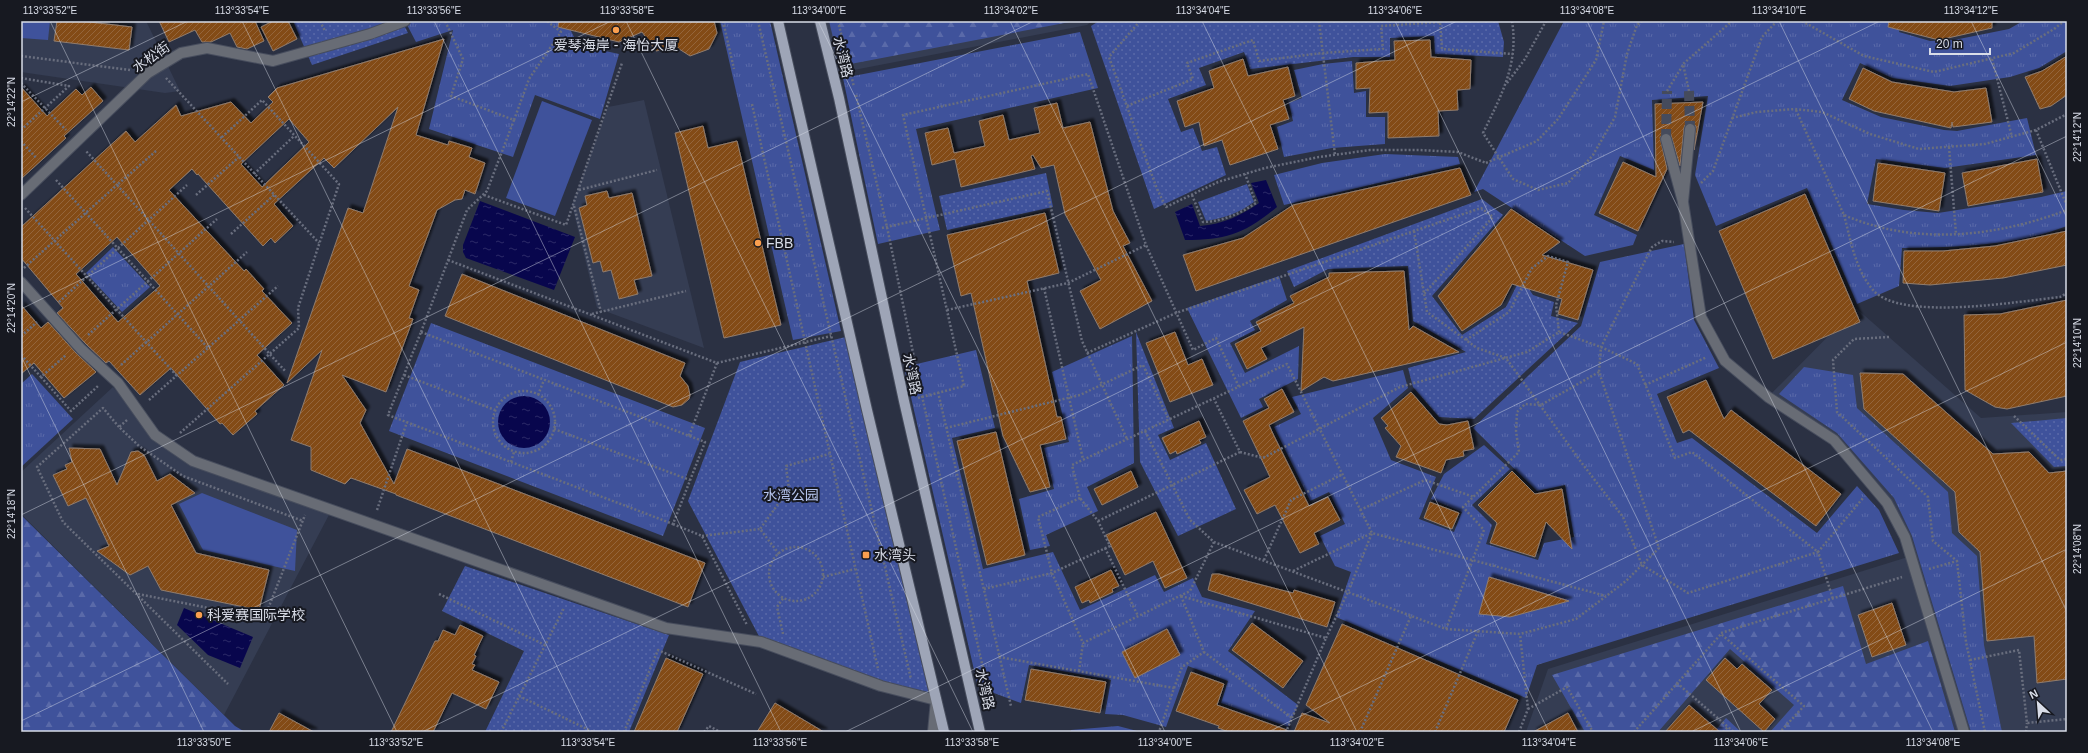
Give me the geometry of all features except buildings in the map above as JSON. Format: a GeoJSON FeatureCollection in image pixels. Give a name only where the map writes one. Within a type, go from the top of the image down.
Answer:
{"type":"FeatureCollection","features":[{"type":"Feature","properties":{"kind":"main road"},"geometry":{"type":"LineString","coordinates":[[778,21],[849,332],[944,732]]}},
{"type":"Feature","properties":{"kind":"main road","name":"水湾路"},"geometry":{"type":"LineString","coordinates":[[820,21],[839,98],[904,401],[980,732]]}},
{"type":"Feature","properties":{"kind":"street","name":"水松街"},"geometry":{"type":"LineString","coordinates":[[21,195],[152,70],[181,53],[207,48],[273,61],[370,34],[405,21]]}},
{"type":"Feature","properties":{"kind":"street"},"geometry":{"type":"LineString","coordinates":[[1683,202],[1690,129]]}},
{"type":"Feature","properties":{"kind":"street"},"geometry":{"type":"LineString","coordinates":[[1666,139],[1683,202],[1701,317],[1725,361],[1768,396],[1834,440],[1886,503],[1905,537],[1964,732]]}},
{"type":"Feature","properties":{"kind":"street"},"geometry":{"type":"LineString","coordinates":[[21,282],[78,344],[118,383],[155,435],[193,461],[666,628],[756,641],[881,686],[936,700],[933,732]]}},
{"type":"Feature","properties":{"kind":"path"},"geometry":{"type":"LineString","coordinates":[[445,21],[463,59],[451,96],[514,120]]}},
{"type":"Feature","properties":{"kind":"path"},"geometry":{"type":"LineString","coordinates":[[547,21],[561,32],[529,79],[487,192],[467,210],[388,415],[702,536],[760,529],[789,489],[786,466],[829,454]]}},
{"type":"Feature","properties":{"kind":"path"},"geometry":{"type":"LineString","coordinates":[[723,21],[734,69]]}},
{"type":"Feature","properties":{"kind":"path"},"geometry":{"type":"LineString","coordinates":[[758,21],[830,337],[914,694]]}},
{"type":"Feature","properties":{"kind":"path"},"geometry":{"type":"LineString","coordinates":[[838,21],[887,227],[922,396],[988,692]]}},
{"type":"Feature","properties":{"kind":"path"},"geometry":{"type":"LineString","coordinates":[[1140,21],[1109,57],[1157,189],[1166,207],[1218,182],[1265,168],[1370,150],[1458,152],[1486,163],[1537,140],[1558,119],[1596,60],[1604,21]]}},
{"type":"Feature","properties":{"kind":"path"},"geometry":{"type":"LineString","coordinates":[[1319,21],[1335,155]]}},
{"type":"Feature","properties":{"kind":"path"},"geometry":{"type":"LineString","coordinates":[[1506,85],[1513,54],[1512,21]]}},
{"type":"Feature","properties":{"kind":"path"},"geometry":{"type":"LineString","coordinates":[[1546,21],[1525,59],[1506,85],[1483,133],[1514,179],[1538,190],[1568,183],[1593,155],[1614,117],[1628,54],[1637,25],[1642,21]]}},
{"type":"Feature","properties":{"kind":"path"},"geometry":{"type":"LineString","coordinates":[[1667,91],[1683,64],[1732,21]]}},
{"type":"Feature","properties":{"kind":"path"},"geometry":{"type":"LineString","coordinates":[[1683,202],[1713,171],[1762,37],[1777,21]]}},
{"type":"Feature","properties":{"kind":"path"},"geometry":{"type":"LineString","coordinates":[[1802,21],[1864,56],[1934,72],[2014,53],[2054,29],[2064,21]]}},
{"type":"Feature","properties":{"kind":"path"},"geometry":{"type":"LineString","coordinates":[[1127,106],[1193,79],[1187,63],[1253,40],[1259,61],[1322,53],[1383,49],[1381,26],[1440,22],[1442,49],[1513,54]]}},
{"type":"Feature","properties":{"kind":"path"},"geometry":{"type":"LineString","coordinates":[[21,56],[152,70],[221,138],[319,243]]}},
{"type":"Feature","properties":{"kind":"path"},"geometry":{"type":"LineString","coordinates":[[1992,58],[2012,137]]}},
{"type":"Feature","properties":{"kind":"path"},"geometry":{"type":"LineString","coordinates":[[484,195],[566,225],[622,63]]}},
{"type":"Feature","properties":{"kind":"path"},"geometry":{"type":"LineString","coordinates":[[1683,64],[1689,91]]}},
{"type":"Feature","properties":{"kind":"path"},"geometry":{"type":"LineString","coordinates":[[904,401],[964,386],[903,115],[1088,74],[1146,245],[1193,350],[1216,338],[1239,387]]}},
{"type":"Feature","properties":{"kind":"path"},"geometry":{"type":"LineString","coordinates":[[21,78],[69,86],[21,130]]}},
{"type":"Feature","properties":{"kind":"path"},"geometry":{"type":"LineString","coordinates":[[21,83],[77,141],[286,372]]}},
{"type":"Feature","properties":{"kind":"path"},"geometry":{"type":"LineString","coordinates":[[155,457],[167,444],[299,328],[298,308],[339,184],[262,100],[221,138]]}},
{"type":"Feature","properties":{"kind":"path"},"geometry":{"type":"LineString","coordinates":[[752,104],[881,686]]}},
{"type":"Feature","properties":{"kind":"path"},"geometry":{"type":"LineString","coordinates":[[1732,118],[1757,112],[1795,109],[1822,112],[1870,134],[1919,149],[1985,144],[2036,130],[2067,114]]}},
{"type":"Feature","properties":{"kind":"path"},"geometry":{"type":"LineString","coordinates":[[1795,109],[1844,215],[1861,274],[1874,292],[1900,305],[1948,308],[2060,296],[2067,293]]}},
{"type":"Feature","properties":{"kind":"path"},"geometry":{"type":"LineString","coordinates":[[2036,130],[2067,206]]}},
{"type":"Feature","properties":{"kind":"path"},"geometry":{"type":"LineString","coordinates":[[254,174],[294,136]]}},
{"type":"Feature","properties":{"kind":"path"},"geometry":{"type":"LineString","coordinates":[[21,142],[149,280],[208,348]]}},
{"type":"Feature","properties":{"kind":"path"},"geometry":{"type":"LineString","coordinates":[[1949,147],[1956,234]]}},
{"type":"Feature","properties":{"kind":"path"},"geometry":{"type":"LineString","coordinates":[[21,272],[156,151]]}},
{"type":"Feature","properties":{"kind":"path"},"geometry":{"type":"LineString","coordinates":[[196,195],[239,157]]}},
{"type":"Feature","properties":{"kind":"path"},"geometry":{"type":"LineString","coordinates":[[578,191],[658,170]]}},
{"type":"Feature","properties":{"kind":"path"},"geometry":{"type":"LineString","coordinates":[[1192,195],[1203,222],[1214,222],[1239,214],[1256,203],[1245,174]]}},
{"type":"Feature","properties":{"kind":"path"},"geometry":{"type":"LineString","coordinates":[[21,336],[187,185]]}},
{"type":"Feature","properties":{"kind":"path"},"geometry":{"type":"LineString","coordinates":[[868,232],[1047,191],[1082,340],[1127,439]]}},
{"type":"Feature","properties":{"kind":"path"},"geometry":{"type":"LineString","coordinates":[[231,234],[274,195]]}},
{"type":"Feature","properties":{"kind":"path"},"geometry":{"type":"LineString","coordinates":[[21,204],[177,376]]}},
{"type":"Feature","properties":{"kind":"path"},"geometry":{"type":"LineString","coordinates":[[573,205],[601,312]]}},
{"type":"Feature","properties":{"kind":"path"},"geometry":{"type":"LineString","coordinates":[[1087,353],[1176,313],[1481,208],[1493,217],[1424,294]]}},
{"type":"Feature","properties":{"kind":"path"},"geometry":{"type":"LineString","coordinates":[[1844,215],[1868,225],[1918,234],[1956,234],[1978,233],[2034,222],[2067,210]]}},
{"type":"Feature","properties":{"kind":"path"},"geometry":{"type":"LineString","coordinates":[[41,377],[217,219]]}},
{"type":"Feature","properties":{"kind":"path"},"geometry":{"type":"LineString","coordinates":[[1414,231],[1427,312],[1477,348],[1506,358],[1623,517],[1642,565],[1688,593],[1818,552],[1873,487]]}},
{"type":"Feature","properties":{"kind":"path"},"geometry":{"type":"LineString","coordinates":[[1145,431],[1171,486],[1190,520],[1214,542],[1446,629],[1520,634],[1576,619],[1626,581],[1659,548],[1599,372],[1601,347],[1652,247],[1662,241],[1677,242],[1692,260]]}},
{"type":"Feature","properties":{"kind":"path"},"geometry":{"type":"LineString","coordinates":[[947,310],[1068,283],[1146,245]]}},
{"type":"Feature","properties":{"kind":"path"},"geometry":{"type":"LineString","coordinates":[[21,355],[71,410],[247,252]]}},
{"type":"Feature","properties":{"kind":"path"},"geometry":{"type":"LineString","coordinates":[[1466,340],[1509,312],[1532,268],[1548,256],[1568,262],[1556,305],[1559,332]]}},
{"type":"Feature","properties":{"kind":"path"},"geometry":{"type":"LineString","coordinates":[[448,260],[717,363],[849,332]]}},
{"type":"Feature","properties":{"kind":"path"},"geometry":{"type":"LineString","coordinates":[[119,427],[278,286]]}},
{"type":"Feature","properties":{"kind":"path"},"geometry":{"type":"LineString","coordinates":[[1044,288],[1083,460]]}},
{"type":"Feature","properties":{"kind":"path"},"geometry":{"type":"LineString","coordinates":[[591,314],[686,291]]}},
{"type":"Feature","properties":{"kind":"path"},"geometry":{"type":"LineString","coordinates":[[421,332],[705,442],[673,524]]}},
{"type":"Feature","properties":{"kind":"path"},"geometry":{"type":"LineString","coordinates":[[1559,332],[1601,347],[1637,364],[1676,458],[1692,452],[1818,552],[1833,599]]}},
{"type":"Feature","properties":{"kind":"path"},"geometry":{"type":"LineString","coordinates":[[1098,521],[1240,452],[1263,458],[1400,387],[1527,352],[1559,332]]}},
{"type":"Feature","properties":{"kind":"path"},"geometry":{"type":"LineString","coordinates":[[1889,337],[1854,339],[1833,360],[1837,412],[1928,497],[1933,540],[1957,561],[1966,642],[1985,732]]}},
{"type":"Feature","properties":{"kind":"path"},"geometry":{"type":"LineString","coordinates":[[1645,385],[1720,352]]}},
{"type":"Feature","properties":{"kind":"path"},"geometry":{"type":"LineString","coordinates":[[690,436],[717,363]]}},
{"type":"Feature","properties":{"kind":"path"},"geometry":{"type":"LineString","coordinates":[[984,589],[1052,573],[1110,546],[1098,521],[1080,498],[1072,465],[1287,364],[1372,533],[1348,592],[1326,638],[1286,732]]}},
{"type":"Feature","properties":{"kind":"path"},"geometry":{"type":"LineString","coordinates":[[946,428],[1080,395],[1143,365],[1169,420]]}},
{"type":"Feature","properties":{"kind":"path"},"geometry":{"type":"LineString","coordinates":[[1446,629],[1484,530],[1464,507],[1519,452],[1516,431],[1517,412],[1525,404],[1541,405],[1599,372]]}},
{"type":"Feature","properties":{"kind":"path"},"geometry":{"type":"LineString","coordinates":[[404,375],[495,410]]}},
{"type":"Feature","properties":{"kind":"path"},"geometry":{"type":"LineString","coordinates":[[538,395],[544,380]]}},
{"type":"Feature","properties":{"kind":"path"},"geometry":{"type":"LineString","coordinates":[[528,392],[538,395],[546,401],[552,409],[554,429],[550,438],[543,446],[535,451],[524,453],[514,452],[505,447],[498,440],[494,430],[493,420],[495,410],[501,402],[514,394],[528,392]]}},
{"type":"Feature","properties":{"kind":"path"},"geometry":{"type":"LineString","coordinates":[[938,392],[1011,706]]}},
{"type":"Feature","properties":{"kind":"path"},"geometry":{"type":"LineString","coordinates":[[1214,399],[1240,452]]}},
{"type":"Feature","properties":{"kind":"path"},"geometry":{"type":"LineString","coordinates":[[228,684],[63,522],[37,467],[103,408],[119,427],[139,446],[183,476],[303,520]]}},
{"type":"Feature","properties":{"kind":"path"},"geometry":{"type":"LineString","coordinates":[[2014,416],[2060,460],[2067,459]]}},
{"type":"Feature","properties":{"kind":"path"},"geometry":{"type":"LineString","coordinates":[[372,524],[407,422]]}},
{"type":"Feature","properties":{"kind":"path"},"geometry":{"type":"LineString","coordinates":[[554,429],[690,480]]}},
{"type":"Feature","properties":{"kind":"path"},"geometry":{"type":"LineString","coordinates":[[511,462],[514,452]]}},
{"type":"Feature","properties":{"kind":"path"},"geometry":{"type":"LineString","coordinates":[[1264,560],[1291,500],[1343,474]]}},
{"type":"Feature","properties":{"kind":"path"},"geometry":{"type":"LineString","coordinates":[[1360,510],[1425,480],[1474,497]]}},
{"type":"Feature","properties":{"kind":"path"},"geometry":{"type":"LineString","coordinates":[[1079,671],[1083,643],[1052,573],[1038,517],[1080,498]]}},
{"type":"Feature","properties":{"kind":"path"},"geometry":{"type":"LineString","coordinates":[[137,594],[264,619],[311,502]]}},
{"type":"Feature","properties":{"kind":"path"},"geometry":{"type":"LineString","coordinates":[[760,529],[779,554]]}},
{"type":"Feature","properties":{"kind":"path"},"geometry":{"type":"LineString","coordinates":[[1293,572],[1372,533],[1606,596]]}},
{"type":"Feature","properties":{"kind":"path"},"geometry":{"type":"LineString","coordinates":[[702,536],[756,641]]}},
{"type":"Feature","properties":{"kind":"path"},"geometry":{"type":"LineString","coordinates":[[1083,643],[1190,591],[1214,542]]}},
{"type":"Feature","properties":{"kind":"path"},"geometry":{"type":"LineString","coordinates":[[792,548],[805,548],[819,559],[823,577],[818,589],[809,597],[800,600],[784,597],[777,592],[770,577],[772,564],[779,554],[792,548]]}},
{"type":"Feature","properties":{"kind":"path"},"geometry":{"type":"LineString","coordinates":[[1105,548],[1138,616]]}},
{"type":"Feature","properties":{"kind":"path"},"geometry":{"type":"LineString","coordinates":[[1634,732],[1721,634],[1957,561]]}},
{"type":"Feature","properties":{"kind":"path"},"geometry":{"type":"LineString","coordinates":[[823,577],[855,569]]}},
{"type":"Feature","properties":{"kind":"path"},"geometry":{"type":"LineString","coordinates":[[439,594],[545,645]]}},
{"type":"Feature","properties":{"kind":"path"},"geometry":{"type":"LineString","coordinates":[[501,732],[571,594]]}},
{"type":"Feature","properties":{"kind":"path"},"geometry":{"type":"LineString","coordinates":[[1181,596],[1326,638]]}},
{"type":"Feature","properties":{"kind":"path"},"geometry":{"type":"LineString","coordinates":[[1181,596],[1204,652],[1292,718]]}},
{"type":"Feature","properties":{"kind":"path"},"geometry":{"type":"LineString","coordinates":[[784,597],[777,607],[787,652]]}},
{"type":"Feature","properties":{"kind":"path"},"geometry":{"type":"LineString","coordinates":[[1360,732],[1411,616]]}},
{"type":"Feature","properties":{"kind":"path"},"geometry":{"type":"LineString","coordinates":[[1435,732],[1478,631]]}},
{"type":"Feature","properties":{"kind":"path"},"geometry":{"type":"LineString","coordinates":[[1519,732],[1528,709],[1520,634]]}},
{"type":"Feature","properties":{"kind":"path"},"geometry":{"type":"LineString","coordinates":[[1721,634],[1804,706],[1780,732]]}},
{"type":"Feature","properties":{"kind":"path"},"geometry":{"type":"LineString","coordinates":[[624,732],[658,650],[756,694]]}},
{"type":"Feature","properties":{"kind":"path"},"geometry":{"type":"LineString","coordinates":[[1970,660],[2019,650],[2027,724],[2026,732]]}},
{"type":"Feature","properties":{"kind":"path"},"geometry":{"type":"LineString","coordinates":[[1159,732],[1182,667],[1204,652]]}},
{"type":"Feature","properties":{"kind":"path"},"geometry":{"type":"LineString","coordinates":[[999,657],[1174,688]]}},
{"type":"Feature","properties":{"kind":"path"},"geometry":{"type":"LineString","coordinates":[[1677,683],[1734,732]]}},
{"type":"Feature","properties":{"kind":"path"},"geometry":{"type":"LineString","coordinates":[[1528,709],[1567,686],[1593,732]]}},
{"type":"Feature","properties":{"kind":"path"},"geometry":{"type":"LineString","coordinates":[[519,696],[593,732]]}},
{"type":"Feature","properties":{"kind":"path"},"geometry":{"type":"LineString","coordinates":[[2027,724],[2067,719]]}},
{"type":"Feature","properties":{"kind":"path"},"geometry":{"type":"LineString","coordinates":[[704,732],[709,726],[720,732]]}},
{"type":"Feature","properties":{"kind":"path"},"geometry":{"type":"LineString","coordinates":[[1723,732],[1728,727]]}},
{"type":"Feature","properties":{"kind":"shaded area"},"geometry":{"type":"Polygon","coordinates":[[[21,21],[146,21],[180,91],[165,93],[21,72],[21,21]]]}},
{"type":"Feature","properties":{"kind":"shaded area"},"geometry":{"type":"Polygon","coordinates":[[[821,21],[1092,21],[1087,25],[833,74],[821,21]]]}},
{"type":"Feature","properties":{"kind":"shaded area"},"geometry":{"type":"Polygon","coordinates":[[[644,100],[704,348],[597,308],[572,205],[608,107],[644,100]]]}},
{"type":"Feature","properties":{"kind":"shaded area"},"geometry":{"type":"Polygon","coordinates":[[[1856,308],[1981,418],[2067,412],[2067,732],[1526,732],[1548,669],[1911,556],[1887,503],[1834,440],[1768,397],[1856,308]]]}},
{"type":"Feature","properties":{"kind":"shaded area","name":"科爱赛国际学校"},"geometry":{"type":"Polygon","coordinates":[[[113,387],[155,435],[193,461],[331,511],[224,715],[21,514],[21,472],[113,387]]]}},
{"type":"Feature","properties":{"kind":"green space"},"geometry":{"type":"Polygon","coordinates":[[[21,21],[50,21],[48,40],[21,38],[21,21]]]}},
{"type":"Feature","properties":{"kind":"green space"},"geometry":{"type":"Polygon","coordinates":[[[293,21],[402,21],[408,33],[312,65],[293,21]]]}},
{"type":"Feature","properties":{"kind":"green space"},"geometry":{"type":"Polygon","coordinates":[[[405,21],[566,21],[578,45],[619,54],[600,119],[535,95],[513,157],[429,129],[453,30],[416,42],[405,21]]]}},
{"type":"Feature","properties":{"kind":"green space"},"geometry":{"type":"Polygon","coordinates":[[[720,21],[770,21],[841,331],[793,340],[720,21]]]}},
{"type":"Feature","properties":{"kind":"green space"},"geometry":{"type":"Polygon","coordinates":[[[829,21],[1075,21],[840,66],[829,21]]]}},
{"type":"Feature","properties":{"kind":"green space"},"geometry":{"type":"Polygon","coordinates":[[[1099,21],[1498,21],[1504,42],[1503,57],[1435,54],[1434,36],[1390,38],[1390,57],[1353,57],[1250,69],[1244,52],[1199,68],[1206,85],[1168,99],[1181,132],[1193,128],[1202,151],[1217,147],[1226,175],[1154,209],[1091,26],[1099,21]]]}},
{"type":"Feature","properties":{"kind":"green space"},"geometry":{"type":"Polygon","coordinates":[[[1564,21],[1902,21],[1899,32],[1930,41],[1954,40],[2009,29],[2023,21],[2067,21],[2067,51],[2039,68],[2010,77],[1950,86],[1892,78],[1860,63],[1842,100],[1881,117],[1944,130],[1957,131],[2027,118],[2036,155],[1945,168],[1876,159],[1867,204],[1904,210],[1938,213],[2041,197],[2067,191],[2067,226],[2027,238],[1986,244],[1902,248],[1899,286],[1857,304],[1807,188],[1716,226],[1695,175],[1708,96],[1652,100],[1654,170],[1620,156],[1594,215],[1637,235],[1633,245],[1585,256],[1483,189],[1474,192],[1564,21]]]}},
{"type":"Feature","properties":{"kind":"green space"},"geometry":{"type":"Polygon","coordinates":[[[1080,32],[1098,88],[916,129],[940,230],[878,244],[843,78],[1080,32]]]}},
{"type":"Feature","properties":{"kind":"green space"},"geometry":{"type":"Polygon","coordinates":[[[1352,61],[1354,93],[1366,91],[1366,117],[1385,117],[1385,144],[1332,148],[1284,157],[1277,127],[1293,121],[1289,103],[1302,98],[1294,70],[1323,64],[1352,61]]]}},
{"type":"Feature","properties":{"kind":"green space"},"geometry":{"type":"Polygon","coordinates":[[[542,101],[592,120],[555,216],[506,198],[542,101]]]}},
{"type":"Feature","properties":{"kind":"green space"},"geometry":{"type":"Polygon","coordinates":[[[1385,154],[1458,157],[1460,164],[1284,205],[1274,175],[1322,163],[1385,154]]]}},
{"type":"Feature","properties":{"kind":"green space"},"geometry":{"type":"Polygon","coordinates":[[[1046,173],[1053,207],[947,230],[939,196],[1046,173]]]}},
{"type":"Feature","properties":{"kind":"green space"},"geometry":{"type":"Polygon","coordinates":[[[1247,184],[1254,202],[1232,214],[1206,221],[1198,202],[1247,184]]]}},
{"type":"Feature","properties":{"kind":"green space"},"geometry":{"type":"Polygon","coordinates":[[[1482,199],[1503,215],[1432,296],[1462,335],[1506,307],[1521,277],[1533,295],[1554,302],[1551,316],[1578,323],[1474,419],[1439,417],[1413,387],[1408,368],[1466,352],[1413,321],[1408,266],[1328,269],[1294,287],[1287,271],[1482,199]]]}},
{"type":"Feature","properties":{"kind":"green space"},"geometry":{"type":"Polygon","coordinates":[[[1684,244],[1694,320],[1719,368],[1657,394],[1677,443],[1692,438],[1817,533],[1857,486],[1879,510],[1899,553],[1537,665],[1526,698],[1336,617],[1351,572],[1335,566],[1320,536],[1345,524],[1329,492],[1310,501],[1274,427],[1301,414],[1292,397],[1403,370],[1408,388],[1373,418],[1391,460],[1436,477],[1419,519],[1454,532],[1462,512],[1431,499],[1444,474],[1484,445],[1510,469],[1472,505],[1492,525],[1486,544],[1538,560],[1544,543],[1574,537],[1565,485],[1537,491],[1473,428],[1581,326],[1600,262],[1684,244]]]}},
{"type":"Feature","properties":{"kind":"green space"},"geometry":{"type":"Polygon","coordinates":[[[113,247],[150,287],[122,312],[86,273],[113,247]]]}},
{"type":"Feature","properties":{"kind":"green space"},"geometry":{"type":"Polygon","coordinates":[[[1279,276],[1287,300],[1250,321],[1255,330],[1230,343],[1245,373],[1299,346],[1298,379],[1259,399],[1263,407],[1241,418],[1187,308],[1279,276]]]}},
{"type":"Feature","properties":{"kind":"green space"},"geometry":{"type":"Polygon","coordinates":[[[431,323],[705,428],[663,536],[389,431],[431,323]]]}},
{"type":"Feature","properties":{"kind":"green space"},"geometry":{"type":"Polygon","coordinates":[[[1136,332],[1174,428],[1158,435],[1170,460],[1206,443],[1236,509],[1178,536],[1140,462],[1136,332]]]}},
{"type":"Feature","properties":{"kind":"green space","name":"水湾公园"},"geometry":{"type":"Polygon","coordinates":[[[850,336],[936,699],[762,642],[688,501],[740,362],[850,336]]]}},
{"type":"Feature","properties":{"kind":"green space"},"geometry":{"type":"Polygon","coordinates":[[[1132,336],[1134,463],[1087,487],[1098,511],[1046,535],[1050,546],[1030,550],[1019,499],[1054,489],[1044,448],[1069,442],[1052,372],[1132,336]]]}},
{"type":"Feature","properties":{"kind":"green space"},"geometry":{"type":"Polygon","coordinates":[[[976,350],[995,428],[952,438],[983,569],[1053,552],[1080,610],[1155,575],[1164,592],[1193,578],[1202,597],[1255,611],[1228,651],[1298,705],[1288,727],[1221,703],[1228,681],[1188,666],[1166,727],[1123,715],[1105,714],[1111,680],[1029,665],[1021,703],[978,687],[904,367],[976,350]]]}},
{"type":"Feature","properties":{"kind":"green space"},"geometry":{"type":"Polygon","coordinates":[[[1804,367],[1853,375],[1857,408],[1948,492],[1952,533],[1977,556],[1984,645],[2002,732],[1971,732],[1912,536],[1894,498],[1837,433],[1779,394],[1804,367]]]}},
{"type":"Feature","properties":{"kind":"green space"},"geometry":{"type":"Polygon","coordinates":[[[32,374],[73,419],[21,467],[21,384],[32,374]]]}},
{"type":"Feature","properties":{"kind":"green space"},"geometry":{"type":"Polygon","coordinates":[[[2067,418],[2067,466],[2054,467],[2011,423],[2067,418]]]}},
{"type":"Feature","properties":{"kind":"green space"},"geometry":{"type":"Polygon","coordinates":[[[202,493],[297,530],[295,571],[203,550],[179,504],[202,493]]]}},
{"type":"Feature","properties":{"kind":"green space"},"geometry":{"type":"Polygon","coordinates":[[[21,515],[235,726],[245,732],[21,732],[21,515]]]}},
{"type":"Feature","properties":{"kind":"green space"},"geometry":{"type":"Polygon","coordinates":[[[465,566],[669,635],[629,732],[485,732],[524,651],[442,611],[465,566]]]}},
{"type":"Feature","properties":{"kind":"green space"},"geometry":{"type":"Polygon","coordinates":[[[1843,586],[1866,664],[1928,641],[1955,732],[1770,732],[1794,705],[1730,649],[1658,732],[1585,732],[1552,675],[1843,586]]]}},
{"type":"Feature","properties":{"kind":"green space"},"geometry":{"type":"Polygon","coordinates":[[[1726,718],[1741,732],[1714,732],[1726,718]]]}},
{"type":"Feature","properties":{"kind":"green space"},"geometry":{"type":"Polygon","coordinates":[[[1118,726],[1141,732],[1071,732],[1071,730],[1118,726]]]}},
{"type":"Feature","properties":{"kind":"water"},"geometry":{"type":"Polygon","coordinates":[[[1266,180],[1277,207],[1255,224],[1224,237],[1185,240],[1175,212],[1192,204],[1200,226],[1224,221],[1245,212],[1259,203],[1251,183],[1266,180]]]}},
{"type":"Feature","properties":{"kind":"water"},"geometry":{"type":"Polygon","coordinates":[[[480,201],[575,237],[554,290],[466,258],[463,252],[463,245],[480,201]]]}},
{"type":"Feature","properties":{"kind":"water"},"geometry":{"type":"Polygon","coordinates":[[[524,396],[534,398],[542,404],[548,412],[550,422],[548,432],[542,440],[534,446],[524,448],[514,446],[506,440],[500,432],[498,422],[500,412],[506,404],[514,398],[524,396]]]}},
{"type":"Feature","properties":{"kind":"water"},"geometry":{"type":"Polygon","coordinates":[[[184,608],[253,637],[240,668],[208,655],[177,625],[184,608]]]}},
{"type":"Feature","properties":{"kind":"tunnel"},"geometry":{"type":"LineString","coordinates":[[1666,139],[1667,91]]}},
{"type":"Feature","properties":{"kind":"tunnel"},"geometry":{"type":"LineString","coordinates":[[1689,91],[1690,129]]}},
{"type":"Feature","properties":{"kind":"place","name":"爱琴海岸 - 海怡大厦"},"geometry":{"type":"Point","coordinates":[616,30]}},
{"type":"Feature","properties":{"kind":"place","name":"FBB"},"geometry":{"type":"Point","coordinates":[758,243]}},
{"type":"Feature","properties":{"kind":"place","name":"水湾头"},"geometry":{"type":"Point","coordinates":[866,555]}},
{"type":"Feature","properties":{"kind":"place","name":"科爱赛国际学校"},"geometry":{"type":"Point","coordinates":[199,615]}}]}
